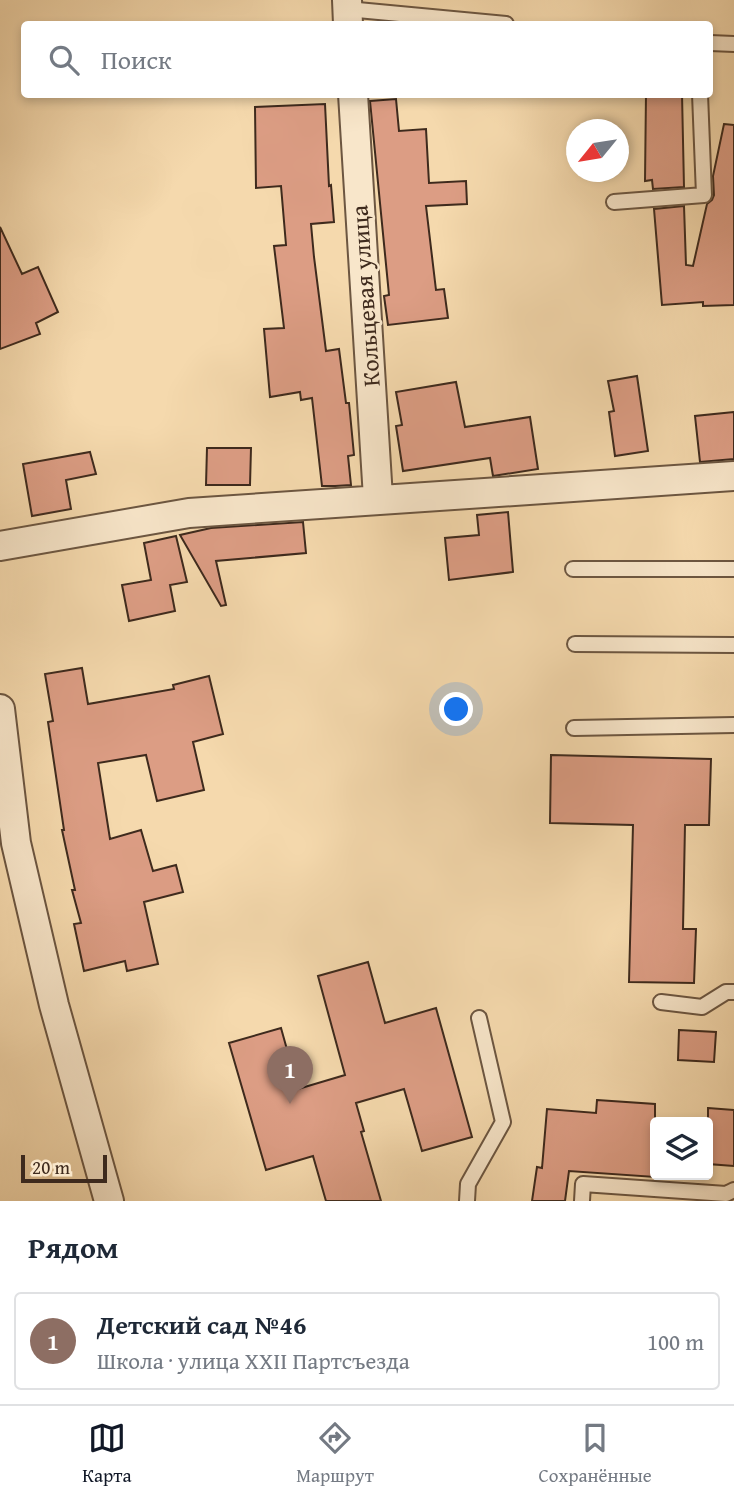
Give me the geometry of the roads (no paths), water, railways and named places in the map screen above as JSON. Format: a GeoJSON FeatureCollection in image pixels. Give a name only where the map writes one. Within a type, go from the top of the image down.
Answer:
{"type":"FeatureCollection","features":[{"type":"Feature","properties":{"kind":"street","name":"Кольцевая улица"},"geometry":{"type":"LineString","coordinates":[[353,98],[378,498]]}},
{"type":"Feature","properties":{"kind":"street"},"geometry":{"type":"LineString","coordinates":[[0,546],[189,513],[378,498],[734,476]]}},
{"type":"Feature","properties":{"kind":"street"},"geometry":{"type":"LineString","coordinates":[[0,709],[16,844],[54,1005],[109,1201]]}},
{"type":"Feature","properties":{"kind":"lane"},"geometry":{"type":"LineString","coordinates":[[348,11],[470,21]]}},
{"type":"Feature","properties":{"kind":"lane"},"geometry":{"type":"LineString","coordinates":[[713,43],[734,44]]}},
{"type":"Feature","properties":{"kind":"lane"},"geometry":{"type":"LineString","coordinates":[[614,202],[704,195],[700,98]]}},
{"type":"Feature","properties":{"kind":"lane"},"geometry":{"type":"LineString","coordinates":[[573,569],[734,569]]}},
{"type":"Feature","properties":{"kind":"lane"},"geometry":{"type":"LineString","coordinates":[[575,644],[734,645]]}},
{"type":"Feature","properties":{"kind":"lane"},"geometry":{"type":"LineString","coordinates":[[574,728],[734,725]]}},
{"type":"Feature","properties":{"kind":"lane"},"geometry":{"type":"LineString","coordinates":[[661,1002],[702,1006],[726,992],[734,992]]}},
{"type":"Feature","properties":{"kind":"lane"},"geometry":{"type":"LineString","coordinates":[[467,1201],[468,1184],[503,1122],[479,1018]]}},
{"type":"Feature","properties":{"kind":"lane"},"geometry":{"type":"LineString","coordinates":[[582,1201],[583,1184],[728,1195]]}},
{"type":"Feature","properties":{"kind":"place","name":"Детский сад №46"},"geometry":{"type":"Point","coordinates":[290,1104]}}]}
